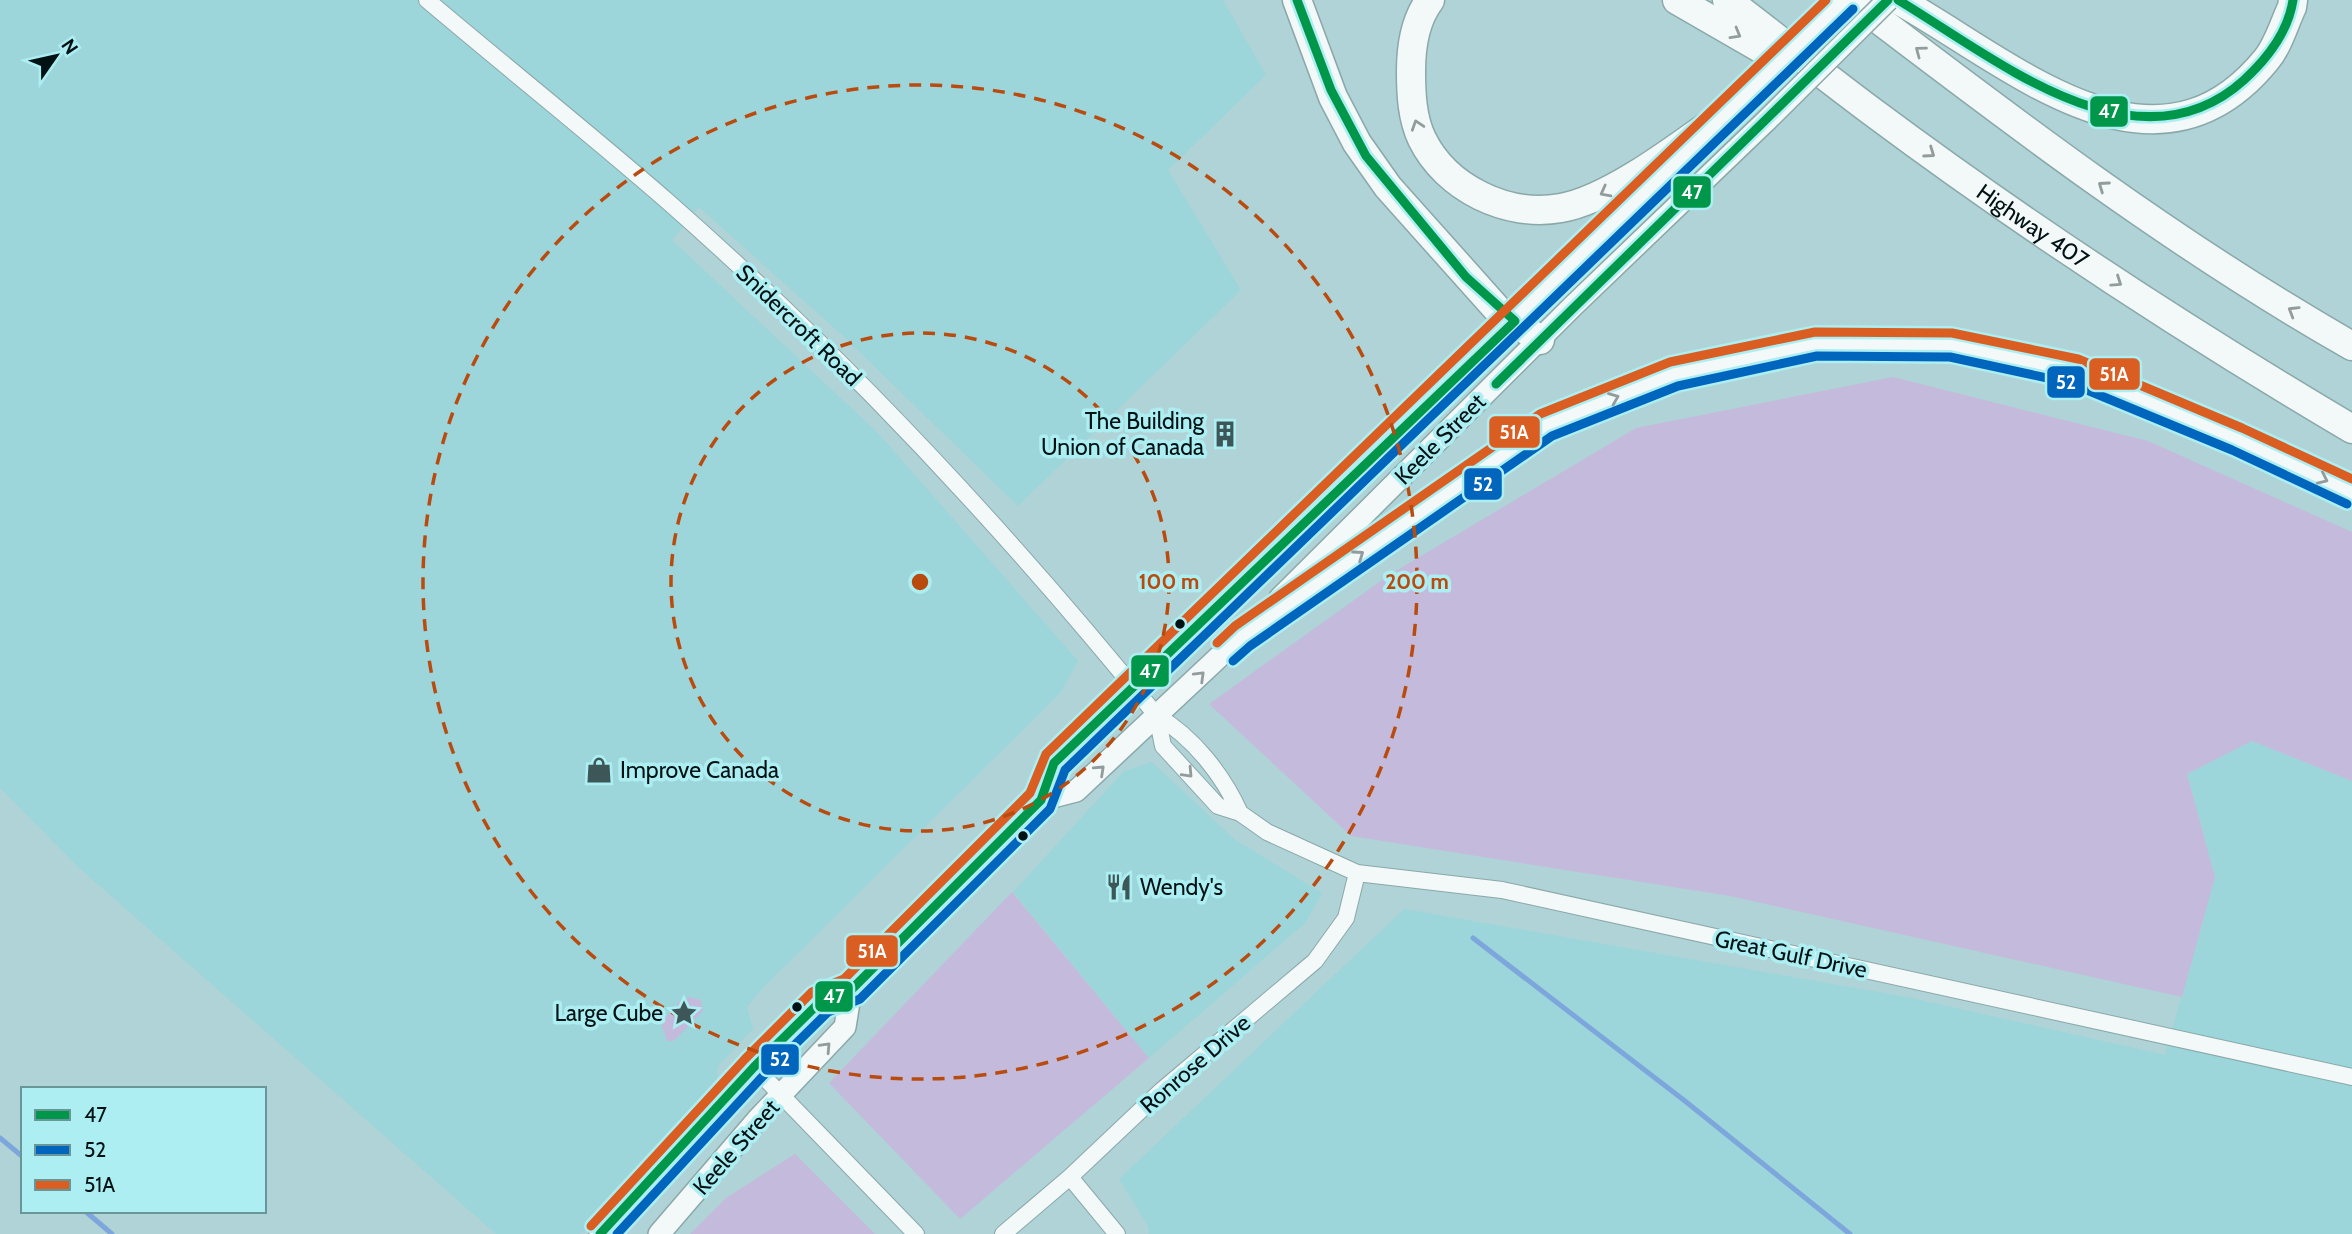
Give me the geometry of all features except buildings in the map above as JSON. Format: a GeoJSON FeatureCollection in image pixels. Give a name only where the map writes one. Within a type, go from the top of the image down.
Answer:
{"type":"FeatureCollection","features":[{"type":"Feature","properties":{"kind":"highway"},"geometry":{"type":"LineString","coordinates":[[1297,0],[1333,97],[1357,143],[1388,187],[1497,309],[1540,340]]}},
{"type":"Feature","properties":{"kind":"highway"},"geometry":{"type":"LineString","coordinates":[[1430,0],[1415,32],[1411,58],[1413,113],[1422,138],[1453,180],[1482,196],[1511,207],[1559,209],[1587,202],[1618,185],[1744,100]]}},
{"type":"Feature","properties":{"kind":"highway"},"geometry":{"type":"LineString","coordinates":[[1677,0],[1874,114]]}},
{"type":"Feature","properties":{"kind":"highway","name":"Highway 407"},"geometry":{"type":"LineString","coordinates":[[1727,0],[1874,114],[2034,227],[2166,314],[2352,429]]}},
{"type":"Feature","properties":{"kind":"highway"},"geometry":{"type":"LineString","coordinates":[[1853,0],[1987,102],[2128,203],[2249,284],[2352,346]]}},
{"type":"Feature","properties":{"kind":"highway"},"geometry":{"type":"LineString","coordinates":[[1898,0],[1989,57],[2066,99],[2113,117],[2150,121],[2188,116],[2230,96],[2268,58],[2292,7],[2292,0]]}},
{"type":"Feature","properties":{"kind":"highway"},"geometry":{"type":"LineString","coordinates":[[1242,636],[1546,425],[1674,374],[1816,344],[1951,345],[2074,371],[2237,439],[2352,493]]}},
{"type":"Feature","properties":{"kind":"main road","name":"Keele Street"},"geometry":{"type":"LineString","coordinates":[[600,1234],[754,1068],[821,1001],[851,990],[1041,800],[1054,763],[1516,321],[1844,0]]}},
{"type":"Feature","properties":{"kind":"main road","name":"Keele Street"},"geometry":{"type":"LineString","coordinates":[[1041,800],[1076,791],[1242,636],[1888,0]]}},
{"type":"Feature","properties":{"kind":"main road","name":"Keele Street"},"geometry":{"type":"LineString","coordinates":[[659,1234],[781,1095],[845,1027],[851,990]]}},
{"type":"Feature","properties":{"kind":"street","name":"Snidercroft Road"},"geometry":{"type":"LineString","coordinates":[[427,0],[668,202],[833,356],[957,482],[1157,716]]}},
{"type":"Feature","properties":{"kind":"street","name":"Great Gulf Drive"},"geometry":{"type":"LineString","coordinates":[[1157,716],[1180,729],[1229,789],[1240,813]]}},
{"type":"Feature","properties":{"kind":"street","name":"Great Gulf Drive"},"geometry":{"type":"LineString","coordinates":[[1157,716],[1163,746],[1218,806],[1240,813],[1267,832],[1357,873],[1502,890],[2352,1077]]}},
{"type":"Feature","properties":{"kind":"street","name":"Ronrose Drive"},"geometry":{"type":"LineString","coordinates":[[1003,1234],[1070,1177],[1161,1091],[1315,961],[1346,918],[1357,873]]}},
{"type":"Feature","properties":{"kind":"street"},"geometry":{"type":"LineString","coordinates":[[754,1068],[916,1234]]}},
{"type":"Feature","properties":{"kind":"street"},"geometry":{"type":"LineString","coordinates":[[1070,1177],[1117,1234]]}},
{"type":"Feature","properties":{"kind":"shaded area"},"geometry":{"type":"Polygon","coordinates":[[[0,0],[1223,0],[1266,75],[1168,170],[1241,290],[1018,506],[842,335],[699,207],[672,240],[878,433],[1078,661],[1061,692],[762,989],[747,1007],[753,1029],[718,1066],[716,1089],[580,1234],[496,1234],[78,867],[0,788],[0,0]]]}},
{"type":"Feature","properties":{"kind":"shaded area"},"geometry":{"type":"Polygon","coordinates":[[[1893,377],[2148,441],[2352,532],[2352,781],[2252,741],[2187,774],[2215,877],[2182,997],[1730,896],[1351,836],[1209,704],[1389,575],[1636,428],[1893,377]]]}},
{"type":"Feature","properties":{"kind":"shaded area"},"geometry":{"type":"Polygon","coordinates":[[[2252,741],[2352,781],[2352,1234],[1149,1234],[1148,1226],[1119,1179],[1404,909],[1907,997],[2165,1055],[2215,877],[2187,774],[2252,741]]]}},
{"type":"Feature","properties":{"kind":"shaded area"},"geometry":{"type":"Polygon","coordinates":[[[1152,762],[1234,839],[1322,893],[1306,922],[1149,1058],[1013,892],[1124,771],[1152,762]]]}},
{"type":"Feature","properties":{"kind":"shaded area"},"geometry":{"type":"Polygon","coordinates":[[[1012,892],[1149,1058],[960,1219],[829,1083],[1012,892]]]}},
{"type":"Feature","properties":{"kind":"shaded area"},"geometry":{"type":"Polygon","coordinates":[[[689,997],[701,1000],[703,1011],[674,1041],[667,1041],[661,1023],[681,1000],[689,997]]]}},
{"type":"Feature","properties":{"kind":"shaded area"},"geometry":{"type":"Polygon","coordinates":[[[795,1154],[875,1234],[690,1234],[726,1198],[795,1154]]]}},
{"type":"Feature","properties":{"kind":"waterway"},"geometry":{"type":"LineString","coordinates":[[1473,938],[1685,1101],[1850,1234]]}},
{"type":"Feature","properties":{"kind":"waterway"},"geometry":{"type":"LineString","coordinates":[[0,1138],[21,1155]]}},
{"type":"Feature","properties":{"kind":"waterway"},"geometry":{"type":"LineString","coordinates":[[87,1213],[112,1234]]}},
{"type":"Feature","properties":{"kind":"transit line","name":"47"},"geometry":{"type":"LineString","coordinates":[[600,1234],[754,1067],[821,1001],[851,990],[1041,800],[1054,763],[1515,321],[1466,277],[1366,156],[1331,90],[1297,0]]}},
{"type":"Feature","properties":{"kind":"transit line","name":"51A"},"geometry":{"type":"LineString","coordinates":[[591,1226],[745,1059],[812,992],[844,979],[1030,793],[1046,754],[1826,0]]}},
{"type":"Feature","properties":{"kind":"transit line","name":"47"},"geometry":{"type":"LineString","coordinates":[[1496,384],[1888,0]]}},
{"type":"Feature","properties":{"kind":"transit line","name":"47"},"geometry":{"type":"LineString","coordinates":[[1898,0],[1978,51],[2067,98],[2113,113],[2158,117],[2202,107],[2244,80],[2275,44],[2286,23],[2293,0]]}},
{"type":"Feature","properties":{"kind":"transit line","name":"52"},"geometry":{"type":"LineString","coordinates":[[617,1234],[763,1076],[828,1012],[860,999],[1050,809],[1065,770],[1853,9]]}},
{"type":"Feature","properties":{"kind":"transit line","name":"51A"},"geometry":{"type":"LineString","coordinates":[[1217,643],[1235,626],[1540,414],[1670,362],[1815,332],[1952,333],[2078,359],[2242,428],[2352,479]]}},
{"type":"Feature","properties":{"kind":"transit line","name":"52"},"geometry":{"type":"LineString","coordinates":[[1233,661],[1250,646],[1552,436],[1678,386],[1817,356],[1950,357],[2070,383],[2232,450],[2347,504]]}},
{"type":"Feature","properties":{"kind":"place","name":"The Building Union of Canada"},"geometry":{"type":"Point","coordinates":[1225,434]}},
{"type":"Feature","properties":{"kind":"place","name":"Improve Canada"},"geometry":{"type":"Point","coordinates":[599,770]}},
{"type":"Feature","properties":{"kind":"place","name":"Wendy's"},"geometry":{"type":"Point","coordinates":[1119,887]}},
{"type":"Feature","properties":{"kind":"place","name":"Large Cube"},"geometry":{"type":"Point","coordinates":[684,1013]}}]}
